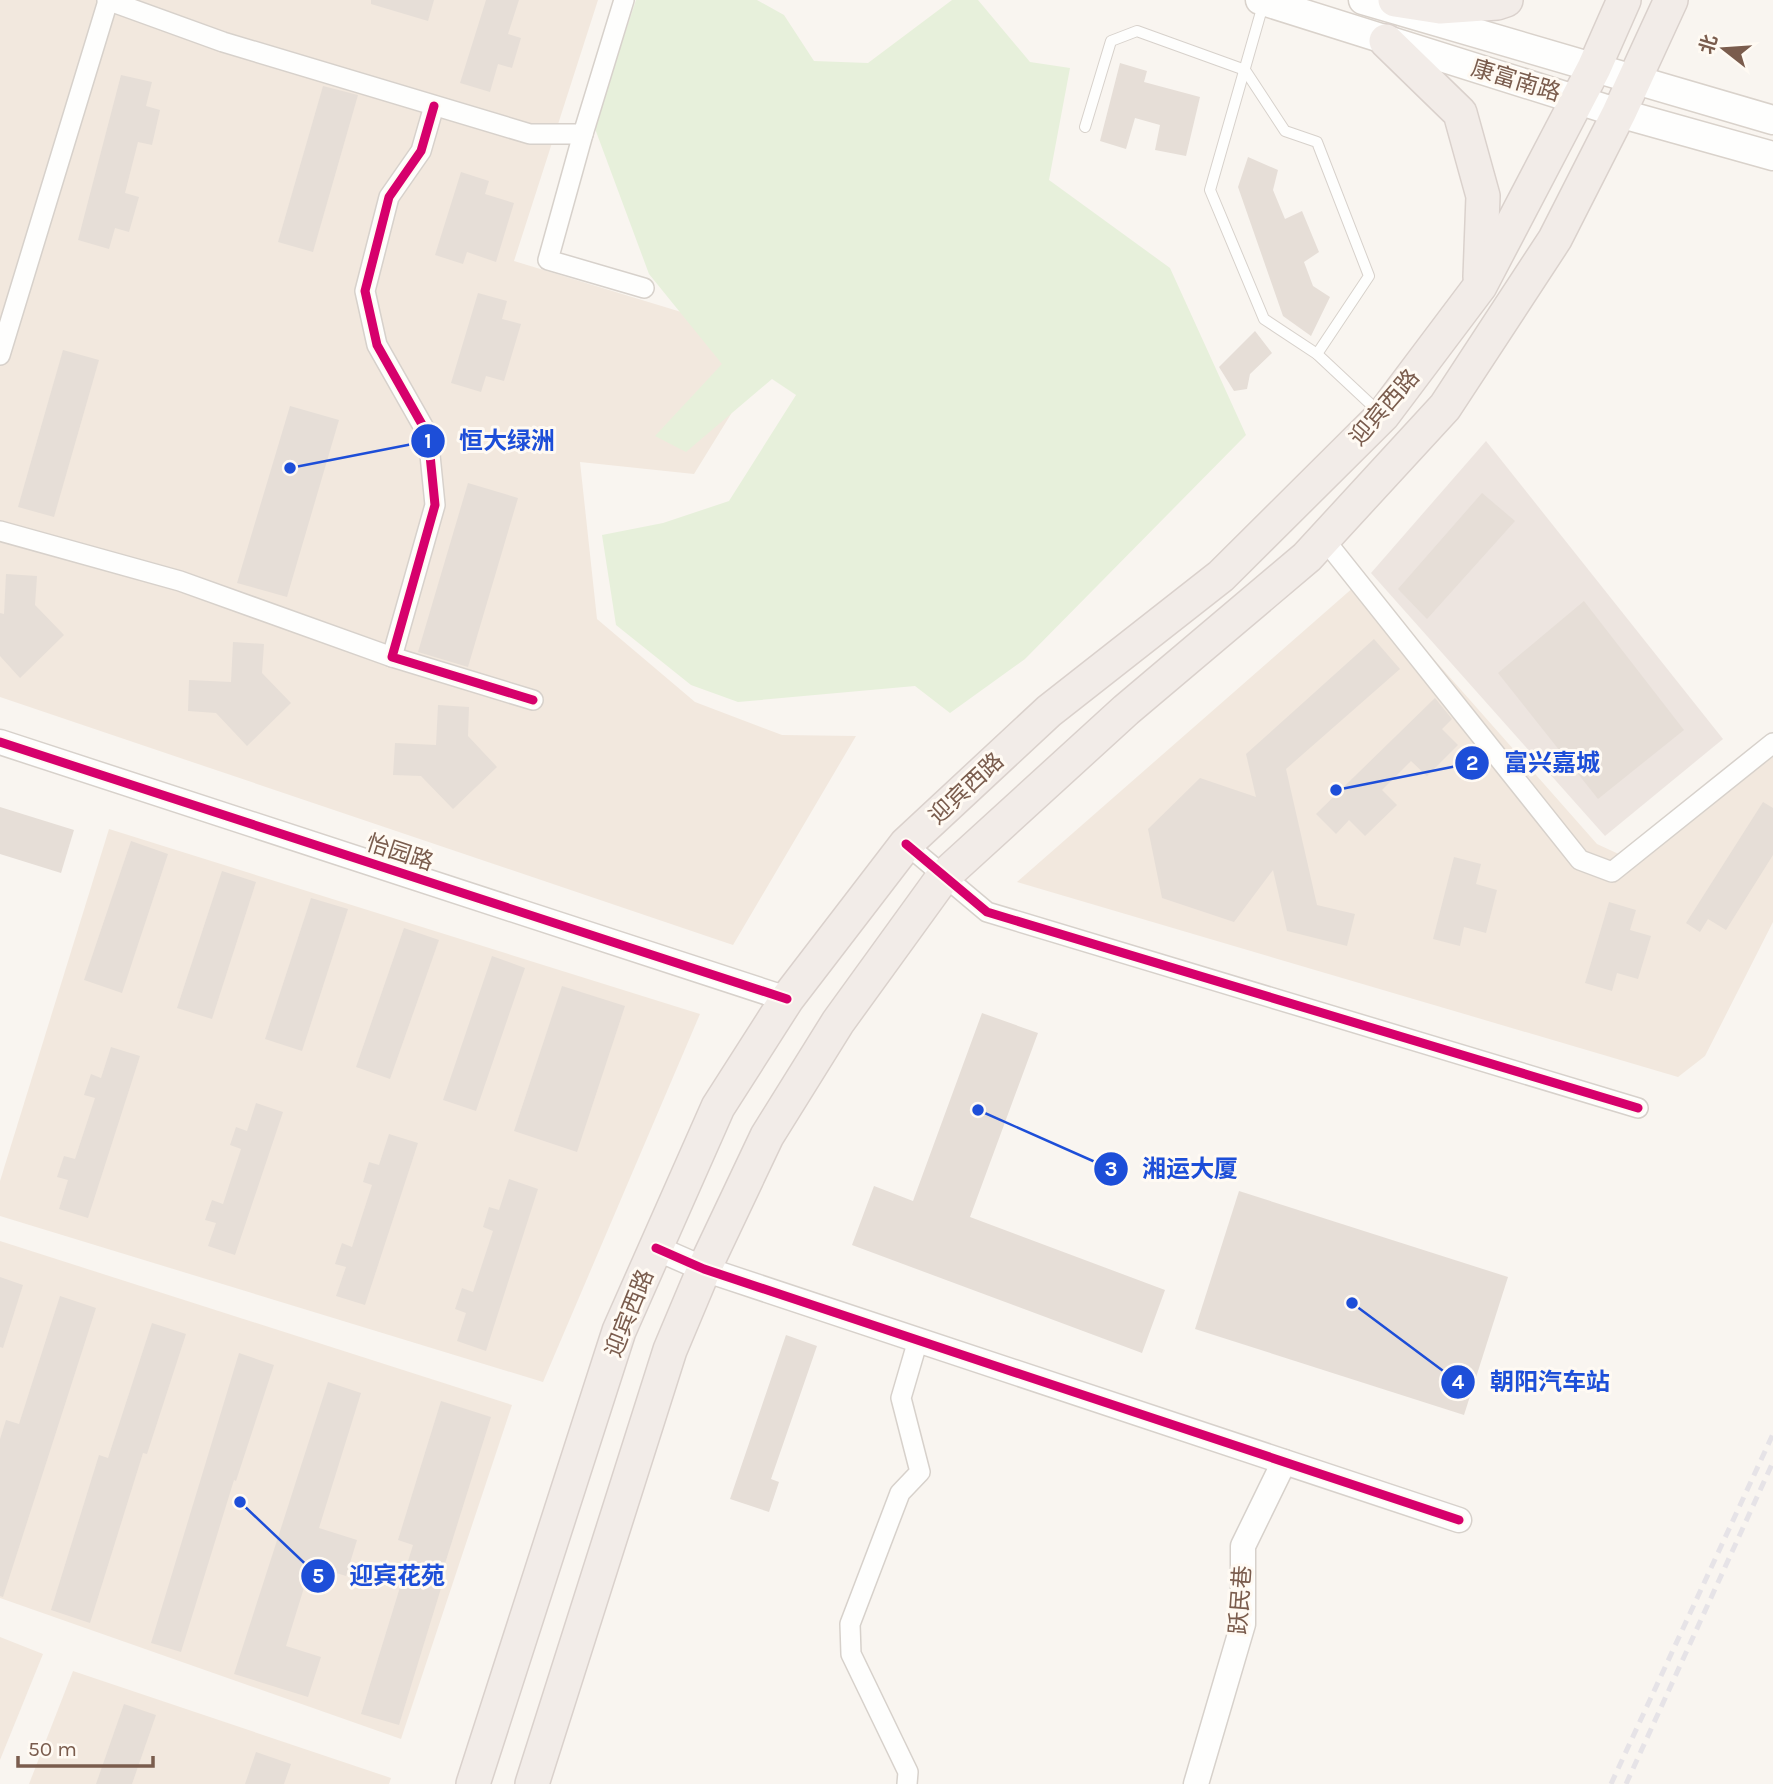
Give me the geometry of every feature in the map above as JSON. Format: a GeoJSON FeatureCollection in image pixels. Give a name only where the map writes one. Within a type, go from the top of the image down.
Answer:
{"type":"FeatureCollection","features":[{"type":"Feature","properties":{"kind":"highway"},"geometry":{"type":"LineString","coordinates":[[1395,0],[1440,7],[1497,4],[1506,0]]}},
{"type":"Feature","properties":{"kind":"highway","name":"迎宾西路"},"geometry":{"type":"LineString","coordinates":[[473,1784],[619,1331],[719,1107],[787,999],[906,844],[1049,711],[1221,576],[1383,415],[1480,286],[1594,68],[1624,0]]}},
{"type":"Feature","properties":{"kind":"highway","name":"迎宾西路"},"geometry":{"type":"LineString","coordinates":[[532,1784],[670,1350],[704,1269],[774,1125],[838,1021],[943,877],[1126,710],[1307,557],[1445,407],[1555,239],[1619,113],[1671,0]]}},
{"type":"Feature","properties":{"kind":"highway"},"geometry":{"type":"LineString","coordinates":[[1386,41],[1460,113],[1483,196],[1480,286]]}},
{"type":"Feature","properties":{"kind":"main road","name":"康富南路"},"geometry":{"type":"LineString","coordinates":[[1363,0],[1773,120]]}},
{"type":"Feature","properties":{"kind":"main road","name":"康富南路"},"geometry":{"type":"LineString","coordinates":[[1262,1],[1619,113],[1773,156]]}},
{"type":"Feature","properties":{"kind":"street"},"geometry":{"type":"LineString","coordinates":[[0,355],[108,0],[223,42],[434,107],[530,134],[583,134]]}},
{"type":"Feature","properties":{"kind":"street"},"geometry":{"type":"LineString","coordinates":[[624,0],[548,260],[644,288]]}},
{"type":"Feature","properties":{"kind":"street"},"geometry":{"type":"LineString","coordinates":[[392,657],[435,505],[428,435],[377,345],[365,291],[389,197],[421,151],[434,107]]}},
{"type":"Feature","properties":{"kind":"street"},"geometry":{"type":"LineString","coordinates":[[0,531],[180,581],[392,657],[533,700]]}},
{"type":"Feature","properties":{"kind":"street"},"geometry":{"type":"LineString","coordinates":[[1324,539],[1580,860],[1612,872],[1773,743]]}},
{"type":"Feature","properties":{"kind":"street","name":"怡园路"},"geometry":{"type":"LineString","coordinates":[[0,742],[787,999]]}},
{"type":"Feature","properties":{"kind":"street"},"geometry":{"type":"LineString","coordinates":[[906,844],[987,912],[1638,1108]]}},
{"type":"Feature","properties":{"kind":"street"},"geometry":{"type":"LineString","coordinates":[[656,1248],[704,1269],[1460,1520]]}},
{"type":"Feature","properties":{"kind":"street"},"geometry":{"type":"LineString","coordinates":[[907,1784],[908,1772],[851,1654],[849,1624],[900,1493],[920,1472],[901,1398],[918,1340]]}},
{"type":"Feature","properties":{"kind":"street","name":"跃民巷"},"geometry":{"type":"LineString","coordinates":[[1196,1784],[1243,1623],[1243,1546],[1284,1462]]}},
{"type":"Feature","properties":{"kind":"lane"},"geometry":{"type":"LineString","coordinates":[[1262,1],[1210,190],[1264,319],[1317,354],[1383,415]]}},
{"type":"Feature","properties":{"kind":"lane"},"geometry":{"type":"LineString","coordinates":[[1085,127],[1111,41],[1137,32],[1245,70],[1285,131],[1317,142],[1369,276],[1317,354]]}},
{"type":"Feature","properties":{"kind":"shaded area"},"geometry":{"type":"Polygon","coordinates":[[[0,0],[598,0],[514,261],[776,341],[694,474],[580,462],[597,619],[695,702],[782,735],[856,736],[733,945],[0,697],[0,0]]]}},
{"type":"Feature","properties":{"kind":"shaded area"},"geometry":{"type":"Polygon","coordinates":[[[1486,441],[1723,739],[1605,836],[1371,573],[1486,441]]]}},
{"type":"Feature","properties":{"kind":"shaded area"},"geometry":{"type":"Polygon","coordinates":[[[1363,579],[1597,844],[1623,856],[1773,735],[1773,922],[1705,1056],[1678,1077],[1017,882],[1363,579]]]}},
{"type":"Feature","properties":{"kind":"shaded area"},"geometry":{"type":"Polygon","coordinates":[[[109,829],[700,1014],[543,1382],[0,1216],[0,1181],[109,829]]]}},
{"type":"Feature","properties":{"kind":"shaded area"},"geometry":{"type":"Polygon","coordinates":[[[0,1241],[512,1405],[401,1739],[0,1598],[0,1241]]]}},
{"type":"Feature","properties":{"kind":"shaded area"},"geometry":{"type":"Polygon","coordinates":[[[0,1637],[43,1654],[0,1760],[0,1637]]]}},
{"type":"Feature","properties":{"kind":"shaded area"},"geometry":{"type":"Polygon","coordinates":[[[73,1671],[391,1778],[389,1784],[29,1784],[73,1671]]]}},
{"type":"Feature","properties":{"kind":"green space"},"geometry":{"type":"Polygon","coordinates":[[[636,0],[757,0],[784,15],[814,61],[868,63],[952,0],[978,0],[1030,62],[1070,68],[1049,180],[1170,268],[1246,435],[1025,659],[950,713],[915,686],[738,702],[691,685],[616,625],[602,535],[663,523],[729,501],[796,395],[772,379],[686,452],[655,436],[722,364],[649,274],[594,126],[636,0]]]}},
{"type":"Feature","properties":{"kind":"building"},"geometry":{"type":"Polygon","coordinates":[[[371,0],[434,0],[428,21],[371,4],[371,0]]]}},
{"type":"Feature","properties":{"kind":"building"},"geometry":{"type":"Polygon","coordinates":[[[486,0],[519,0],[508,34],[521,38],[512,68],[498,64],[490,92],[460,83],[486,0]]]}},
{"type":"Feature","properties":{"kind":"building"},"geometry":{"type":"Polygon","coordinates":[[[1120,63],[1147,71],[1144,82],[1200,97],[1186,156],[1155,150],[1160,125],[1135,118],[1126,149],[1100,141],[1120,63]]]}},
{"type":"Feature","properties":{"kind":"building"},"geometry":{"type":"Polygon","coordinates":[[[121,75],[152,82],[146,106],[160,110],[152,145],[138,142],[125,193],[139,197],[129,232],[115,228],[109,249],[78,240],[121,75]]]}},
{"type":"Feature","properties":{"kind":"building"},"geometry":{"type":"Polygon","coordinates":[[[323,86],[358,95],[313,252],[278,242],[323,86]]]}},
{"type":"Feature","properties":{"kind":"building"},"geometry":{"type":"Polygon","coordinates":[[[1248,157],[1278,170],[1273,190],[1285,219],[1302,211],[1319,252],[1304,262],[1313,286],[1330,297],[1311,336],[1283,316],[1238,187],[1248,157]]]}},
{"type":"Feature","properties":{"kind":"building"},"geometry":{"type":"Polygon","coordinates":[[[461,172],[489,181],[485,194],[514,203],[496,262],[467,252],[463,264],[435,255],[461,172]]]}},
{"type":"Feature","properties":{"kind":"building"},"geometry":{"type":"Polygon","coordinates":[[[478,293],[507,301],[502,319],[521,324],[504,381],[486,376],[481,392],[451,383],[478,293]]]}},
{"type":"Feature","properties":{"kind":"building"},"geometry":{"type":"Polygon","coordinates":[[[1255,331],[1272,353],[1250,374],[1247,389],[1234,391],[1219,367],[1255,331]]]}},
{"type":"Feature","properties":{"kind":"building"},"geometry":{"type":"Polygon","coordinates":[[[63,350],[99,360],[54,517],[18,507],[63,350]]]}},
{"type":"Feature","properties":{"kind":"building"},"geometry":{"type":"Polygon","coordinates":[[[290,406],[339,420],[287,597],[237,583],[290,406]]]}},
{"type":"Feature","properties":{"kind":"building"},"geometry":{"type":"Polygon","coordinates":[[[468,483],[518,498],[468,667],[418,652],[468,483]]]}},
{"type":"Feature","properties":{"kind":"building"},"geometry":{"type":"Polygon","coordinates":[[[1482,493],[1515,521],[1427,619],[1398,589],[1482,493]]]}},
{"type":"Feature","properties":{"kind":"building"},"geometry":{"type":"Polygon","coordinates":[[[6,574],[37,576],[35,605],[64,635],[20,678],[0,656],[0,613],[4,614],[6,574]]]}},
{"type":"Feature","properties":{"kind":"building"},"geometry":{"type":"Polygon","coordinates":[[[1584,601],[1684,730],[1598,799],[1498,673],[1584,601]]]}},
{"type":"Feature","properties":{"kind":"building"},"geometry":{"type":"Polygon","coordinates":[[[1374,639],[1400,669],[1286,769],[1317,905],[1355,914],[1347,946],[1287,931],[1273,870],[1234,922],[1162,898],[1148,829],[1200,778],[1256,797],[1246,754],[1374,639]]]}},
{"type":"Feature","properties":{"kind":"building"},"geometry":{"type":"Polygon","coordinates":[[[233,642],[264,644],[262,673],[291,703],[247,746],[216,713],[188,711],[189,680],[231,682],[233,642]]]}},
{"type":"Feature","properties":{"kind":"building"},"geometry":{"type":"Polygon","coordinates":[[[1435,698],[1452,719],[1442,729],[1458,745],[1427,776],[1411,761],[1382,790],[1397,805],[1365,836],[1349,820],[1336,834],[1316,814],[1435,698]]]}},
{"type":"Feature","properties":{"kind":"building"},"geometry":{"type":"Polygon","coordinates":[[[438,705],[469,707],[468,736],[497,767],[453,809],[421,776],[393,775],[395,743],[436,745],[438,705]]]}},
{"type":"Feature","properties":{"kind":"building"},"geometry":{"type":"Polygon","coordinates":[[[1763,802],[1773,808],[1773,855],[1726,930],[1708,919],[1700,932],[1686,923],[1763,802]]]}},
{"type":"Feature","properties":{"kind":"building"},"geometry":{"type":"Polygon","coordinates":[[[0,807],[74,830],[61,873],[0,854],[0,807]]]}},
{"type":"Feature","properties":{"kind":"building"},"geometry":{"type":"Polygon","coordinates":[[[131,841],[168,854],[122,993],[84,980],[131,841]]]}},
{"type":"Feature","properties":{"kind":"building"},"geometry":{"type":"Polygon","coordinates":[[[1454,857],[1481,864],[1476,884],[1497,890],[1486,933],[1464,927],[1460,946],[1433,939],[1454,857]]]}},
{"type":"Feature","properties":{"kind":"building"},"geometry":{"type":"Polygon","coordinates":[[[222,871],[256,882],[212,1019],[177,1008],[222,871]]]}},
{"type":"Feature","properties":{"kind":"building"},"geometry":{"type":"Polygon","coordinates":[[[311,898],[348,909],[302,1051],[265,1039],[311,898]]]}},
{"type":"Feature","properties":{"kind":"building"},"geometry":{"type":"Polygon","coordinates":[[[1609,902],[1636,910],[1630,930],[1651,936],[1638,979],[1617,973],[1612,991],[1585,983],[1609,902]]]}},
{"type":"Feature","properties":{"kind":"building"},"geometry":{"type":"Polygon","coordinates":[[[404,928],[439,940],[390,1079],[356,1067],[404,928]]]}},
{"type":"Feature","properties":{"kind":"building"},"geometry":{"type":"Polygon","coordinates":[[[492,956],[525,968],[476,1111],[443,1100],[492,956]]]}},
{"type":"Feature","properties":{"kind":"building"},"geometry":{"type":"Polygon","coordinates":[[[562,986],[625,1006],[577,1152],[514,1131],[562,986]]]}},
{"type":"Feature","properties":{"kind":"building"},"geometry":{"type":"Polygon","coordinates":[[[982,1013],[1038,1033],[970,1217],[1165,1290],[1142,1353],[852,1245],[874,1186],[913,1201],[982,1013]]]}},
{"type":"Feature","properties":{"kind":"building"},"geometry":{"type":"Polygon","coordinates":[[[111,1047],[140,1056],[88,1218],[59,1209],[68,1180],[57,1177],[64,1156],[75,1159],[95,1098],[84,1095],[91,1074],[101,1078],[111,1047]]]}},
{"type":"Feature","properties":{"kind":"building"},"geometry":{"type":"Polygon","coordinates":[[[256,1103],[283,1112],[235,1255],[208,1246],[216,1223],[205,1220],[212,1200],[223,1204],[241,1149],[230,1145],[236,1127],[247,1131],[256,1103]]]}},
{"type":"Feature","properties":{"kind":"building"},"geometry":{"type":"Polygon","coordinates":[[[389,1134],[418,1143],[365,1305],[336,1296],[346,1267],[335,1264],[342,1243],[352,1247],[372,1185],[363,1182],[369,1162],[379,1165],[389,1134]]]}},
{"type":"Feature","properties":{"kind":"building"},"geometry":{"type":"Polygon","coordinates":[[[509,1179],[538,1189],[486,1351],[457,1341],[466,1313],[455,1309],[462,1288],[473,1292],[493,1231],[483,1227],[489,1207],[499,1210],[509,1179]]]}},
{"type":"Feature","properties":{"kind":"building"},"geometry":{"type":"Polygon","coordinates":[[[1239,1191],[1508,1277],[1464,1415],[1195,1329],[1239,1191]]]}},
{"type":"Feature","properties":{"kind":"building"},"geometry":{"type":"Polygon","coordinates":[[[0,1277],[23,1285],[3,1348],[0,1347],[0,1277]]]}},
{"type":"Feature","properties":{"kind":"building"},"geometry":{"type":"Polygon","coordinates":[[[60,1296],[96,1308],[3,1597],[0,1596],[0,1439],[6,1420],[19,1424],[60,1296]]]}},
{"type":"Feature","properties":{"kind":"building"},"geometry":{"type":"Polygon","coordinates":[[[152,1323],[186,1334],[147,1454],[143,1453],[90,1623],[51,1610],[99,1455],[108,1458],[152,1323]]]}},
{"type":"Feature","properties":{"kind":"building"},"geometry":{"type":"Polygon","coordinates":[[[786,1335],[817,1346],[771,1479],[779,1482],[769,1512],[730,1499],[786,1335]]]}},
{"type":"Feature","properties":{"kind":"building"},"geometry":{"type":"Polygon","coordinates":[[[239,1353],[274,1365],[236,1481],[234,1480],[181,1652],[151,1643],[239,1353]]]}},
{"type":"Feature","properties":{"kind":"building"},"geometry":{"type":"Polygon","coordinates":[[[328,1382],[361,1393],[319,1528],[357,1540],[346,1576],[311,1565],[286,1646],[321,1657],[308,1697],[234,1674],[328,1382]]]}},
{"type":"Feature","properties":{"kind":"building"},"geometry":{"type":"Polygon","coordinates":[[[441,1401],[491,1417],[443,1570],[446,1572],[399,1725],[361,1714],[413,1545],[398,1540],[441,1401]]]}},
{"type":"Feature","properties":{"kind":"building"},"geometry":{"type":"Polygon","coordinates":[[[124,1704],[156,1715],[132,1784],[96,1784],[124,1704]]]}},
{"type":"Feature","properties":{"kind":"building"},"geometry":{"type":"Polygon","coordinates":[[[256,1752],[291,1764],[284,1784],[245,1784],[256,1752]]]}},
{"type":"Feature","properties":{"kind":"railway"},"geometry":{"type":"LineString","coordinates":[[1611,1784],[1773,1434]]}},
{"type":"Feature","properties":{"kind":"railway"},"geometry":{"type":"LineString","coordinates":[[1626,1784],[1773,1462]]}},
{"type":"Feature","properties":{"kind":"cycle path"},"geometry":{"type":"LineString","coordinates":[[434,106],[421,151],[389,197],[365,291],[377,345],[428,435],[435,505],[392,657],[533,700]]}},
{"type":"Feature","properties":{"kind":"cycle path"},"geometry":{"type":"LineString","coordinates":[[0,742],[787,999]]}},
{"type":"Feature","properties":{"kind":"cycle path"},"geometry":{"type":"LineString","coordinates":[[906,844],[987,912],[1638,1108]]}},
{"type":"Feature","properties":{"kind":"cycle path"},"geometry":{"type":"LineString","coordinates":[[656,1248],[704,1269],[1459,1520]]}},
{"type":"Feature","properties":{"kind":"place","name":"恒大绿洲"},"geometry":{"type":"Point","coordinates":[290,468]}},
{"type":"Feature","properties":{"kind":"place","name":"富兴嘉城"},"geometry":{"type":"Point","coordinates":[1336,790]}},
{"type":"Feature","properties":{"kind":"place","name":"湘运大厦"},"geometry":{"type":"Point","coordinates":[978,1110]}},
{"type":"Feature","properties":{"kind":"place","name":"朝阳汽车站"},"geometry":{"type":"Point","coordinates":[1352,1303]}},
{"type":"Feature","properties":{"kind":"place","name":"迎宾花苑"},"geometry":{"type":"Point","coordinates":[240,1502]}}]}
